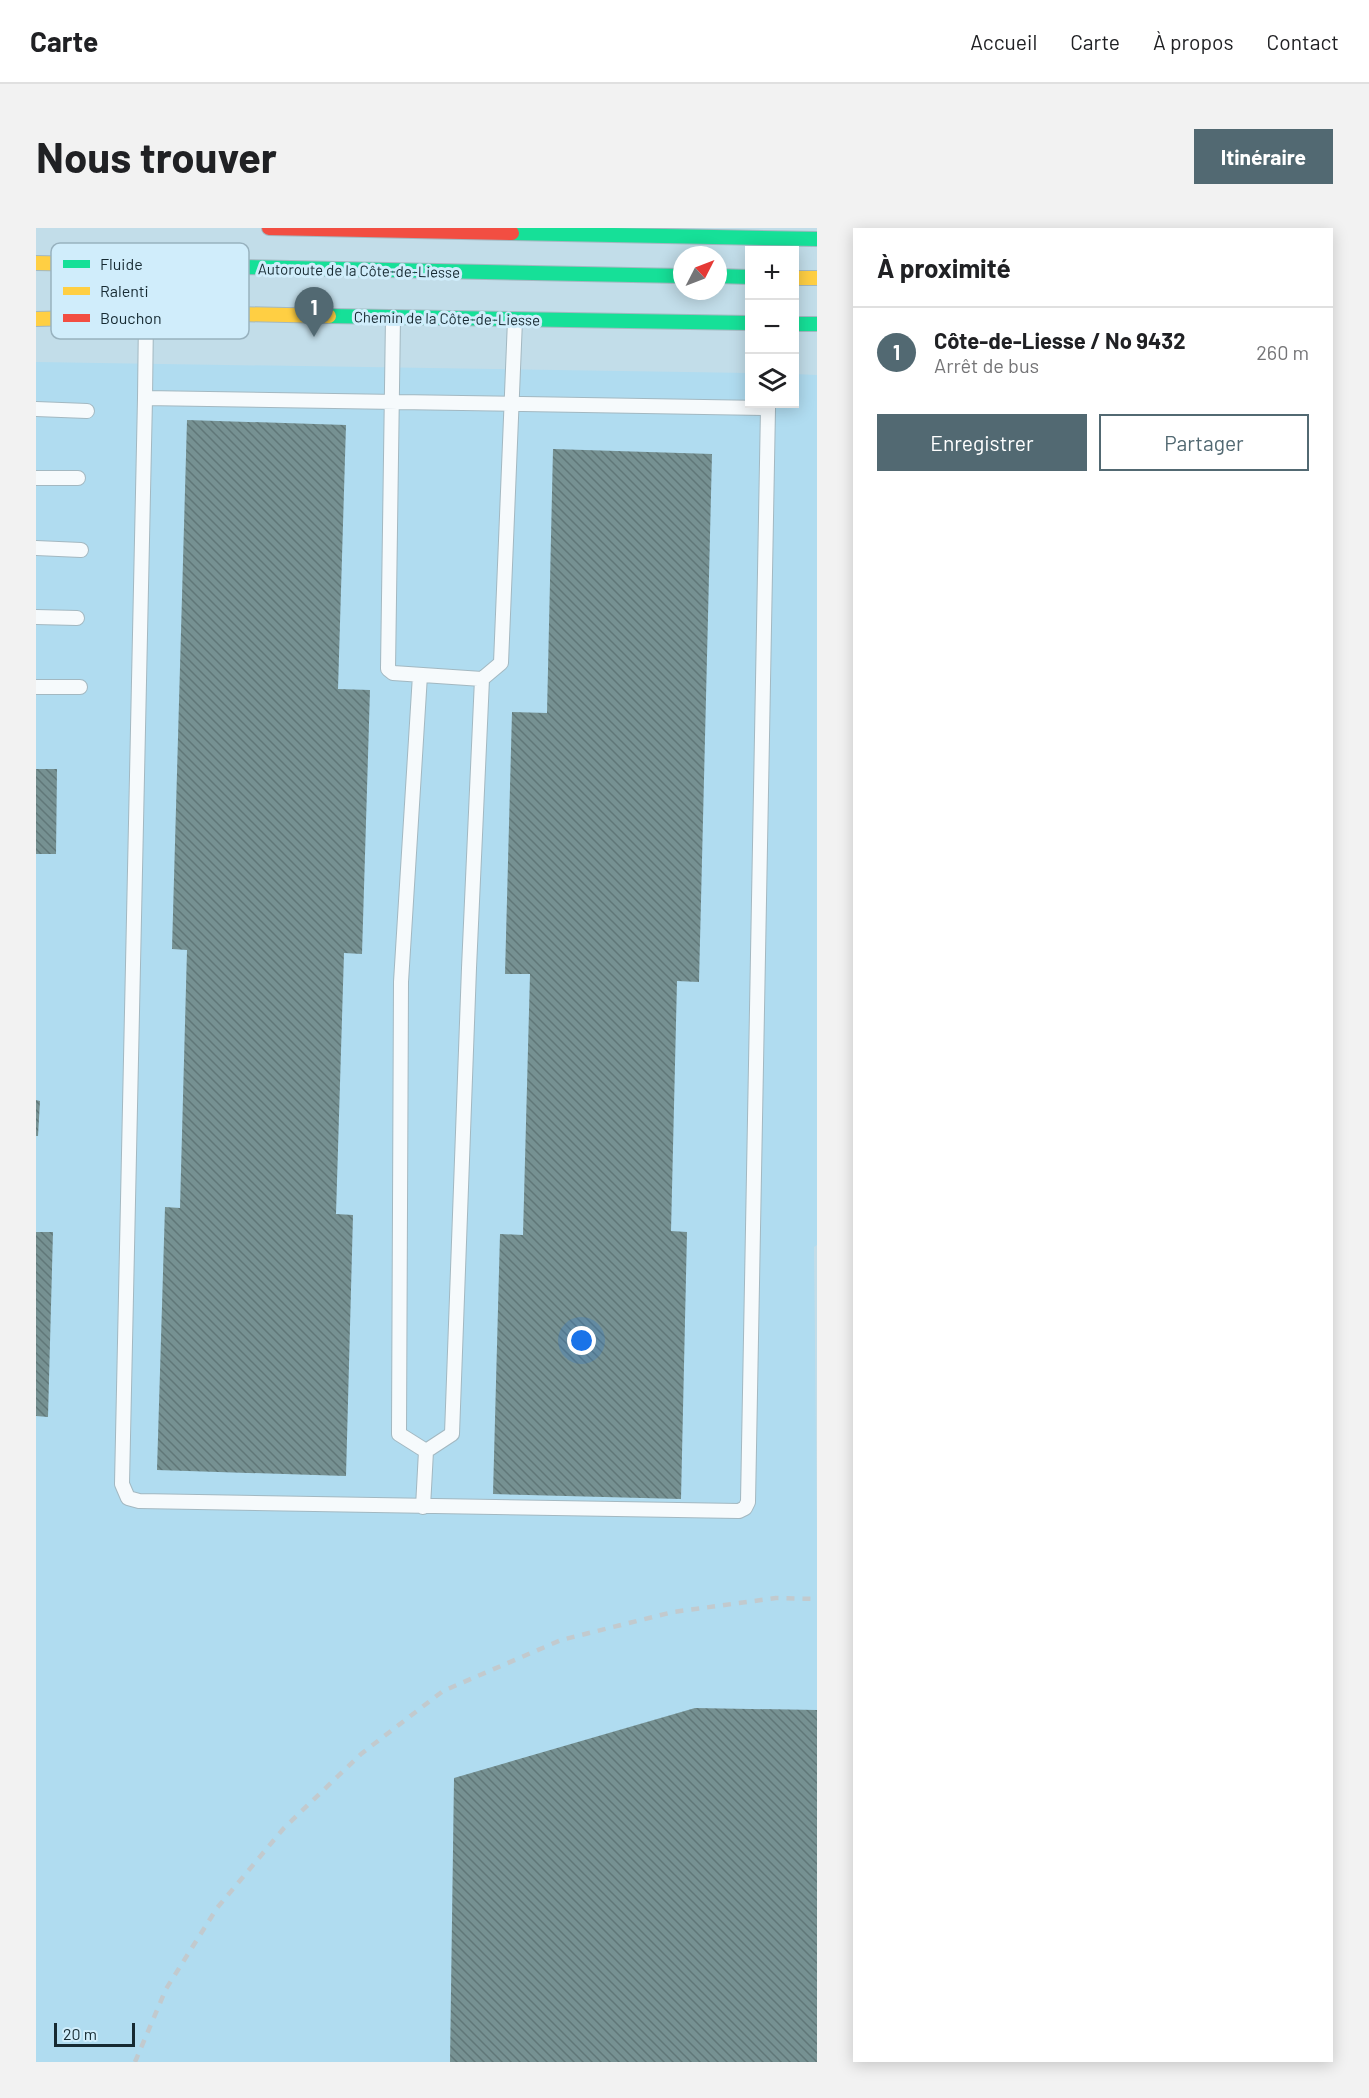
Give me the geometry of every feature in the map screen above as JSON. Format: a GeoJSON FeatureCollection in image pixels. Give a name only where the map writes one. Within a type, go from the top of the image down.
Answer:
{"type":"FeatureCollection","features":[{"type":"Feature","properties":{"kind":"main road"},"geometry":{"type":"LineString","coordinates":[[269,228],[817,239]]}},
{"type":"Feature","properties":{"kind":"main road","name":"Autoroute de la Côte-de-Liesse"},"geometry":{"type":"LineString","coordinates":[[36,263],[51,263]]}},
{"type":"Feature","properties":{"kind":"main road","name":"Autoroute de la Côte-de-Liesse"},"geometry":{"type":"LineString","coordinates":[[249,267],[673,276]]}},
{"type":"Feature","properties":{"kind":"main road"},"geometry":{"type":"LineString","coordinates":[[727,276],[745,277]]}},
{"type":"Feature","properties":{"kind":"main road"},"geometry":{"type":"LineString","coordinates":[[799,278],[817,278]]}},
{"type":"Feature","properties":{"kind":"main road","name":"Chemin de la Côte-de-Liesse"},"geometry":{"type":"LineString","coordinates":[[249,314],[745,323]]}},
{"type":"Feature","properties":{"kind":"main road","name":"Chemin de la Côte-de-Liesse"},"geometry":{"type":"LineString","coordinates":[[36,319],[51,319]]}},
{"type":"Feature","properties":{"kind":"main road"},"geometry":{"type":"LineString","coordinates":[[799,324],[817,324]]}},
{"type":"Feature","properties":{"kind":"lane"},"geometry":{"type":"LineString","coordinates":[[393,317],[388,669],[393,673],[482,679],[501,663],[514,320]]}},
{"type":"Feature","properties":{"kind":"lane"},"geometry":{"type":"LineString","coordinates":[[146,339],[122,1484],[128,1498],[140,1501],[739,1511],[745,1508],[748,1502],[768,408]]}},
{"type":"Feature","properties":{"kind":"lane"},"geometry":{"type":"LineString","coordinates":[[145,398],[745,406]]}},
{"type":"Feature","properties":{"kind":"lane"},"geometry":{"type":"LineString","coordinates":[[36,409],[87,411]]}},
{"type":"Feature","properties":{"kind":"lane"},"geometry":{"type":"LineString","coordinates":[[36,478],[78,478]]}},
{"type":"Feature","properties":{"kind":"lane"},"geometry":{"type":"LineString","coordinates":[[36,548],[81,550]]}},
{"type":"Feature","properties":{"kind":"lane"},"geometry":{"type":"LineString","coordinates":[[36,617],[77,618]]}},
{"type":"Feature","properties":{"kind":"lane"},"geometry":{"type":"LineString","coordinates":[[420,675],[401,982],[399,1434],[426,1451]]}},
{"type":"Feature","properties":{"kind":"lane"},"geometry":{"type":"LineString","coordinates":[[426,1451],[452,1434],[482,679]]}},
{"type":"Feature","properties":{"kind":"lane"},"geometry":{"type":"LineString","coordinates":[[36,687],[80,687]]}},
{"type":"Feature","properties":{"kind":"lane"},"geometry":{"type":"LineString","coordinates":[[423,1507],[426,1451]]}},
{"type":"Feature","properties":{"kind":"shaded area"},"geometry":{"type":"Polygon","coordinates":[[[36,362],[745,373],[745,408],[799,408],[799,374],[817,375],[817,1245],[814,1247],[817,1535],[817,2062],[36,2062],[36,362]]]}},
{"type":"Feature","properties":{"kind":"building"},"geometry":{"type":"Polygon","coordinates":[[[187,420],[346,425],[338,689],[370,690],[362,954],[344,953],[336,1214],[353,1215],[346,1476],[157,1470],[165,1207],[180,1208],[187,950],[172,949],[187,420]]]}},
{"type":"Feature","properties":{"kind":"building"},"geometry":{"type":"Polygon","coordinates":[[[553,449],[712,454],[699,982],[677,981],[671,1231],[687,1232],[681,1499],[493,1494],[500,1234],[523,1235],[530,974],[505,974],[512,712],[547,713],[553,449]]]}},
{"type":"Feature","properties":{"kind":"building"},"geometry":{"type":"Polygon","coordinates":[[[36,769],[57,769],[56,854],[36,854],[36,769]]]}},
{"type":"Feature","properties":{"kind":"building"},"geometry":{"type":"Polygon","coordinates":[[[36,1100],[40,1101],[38,1136],[36,1136],[36,1100]]]}},
{"type":"Feature","properties":{"kind":"building"},"geometry":{"type":"Polygon","coordinates":[[[36,1232],[53,1232],[48,1417],[36,1416],[36,1232]]]}},
{"type":"Feature","properties":{"kind":"building"},"geometry":{"type":"Polygon","coordinates":[[[695,1708],[817,1710],[817,2062],[450,2062],[454,1778],[695,1708]]]}},
{"type":"Feature","properties":{"kind":"railway"},"geometry":{"type":"LineString","coordinates":[[135,2062],[166,1989],[217,1908],[284,1828],[361,1754],[443,1691],[561,1640],[673,1612],[776,1598],[817,1599]]}},
{"type":"Feature","properties":{"kind":"traffic: fast"},"geometry":{"type":"LineString","coordinates":[[512,233],[817,239]]}},
{"type":"Feature","properties":{"kind":"traffic: fast"},"geometry":{"type":"LineString","coordinates":[[249,267],[673,276]]}},
{"type":"Feature","properties":{"kind":"traffic: fast"},"geometry":{"type":"LineString","coordinates":[[727,276],[745,277]]}},
{"type":"Feature","properties":{"kind":"traffic: fast"},"geometry":{"type":"LineString","coordinates":[[329,316],[745,323]]}},
{"type":"Feature","properties":{"kind":"traffic: fast"},"geometry":{"type":"LineString","coordinates":[[799,324],[817,324]]}},
{"type":"Feature","properties":{"kind":"traffic: slow"},"geometry":{"type":"LineString","coordinates":[[36,263],[51,263]]}},
{"type":"Feature","properties":{"kind":"traffic: slow"},"geometry":{"type":"LineString","coordinates":[[799,278],[817,278]]}},
{"type":"Feature","properties":{"kind":"traffic: slow"},"geometry":{"type":"LineString","coordinates":[[249,314],[329,316]]}},
{"type":"Feature","properties":{"kind":"traffic: slow"},"geometry":{"type":"LineString","coordinates":[[36,319],[51,319]]}},
{"type":"Feature","properties":{"kind":"traffic: jam"},"geometry":{"type":"LineString","coordinates":[[269,228],[512,233]]}},
{"type":"Feature","properties":{"kind":"place","name":"Côte-de-Liesse / No 9432"},"geometry":{"type":"Point","coordinates":[314,337]}}]}
